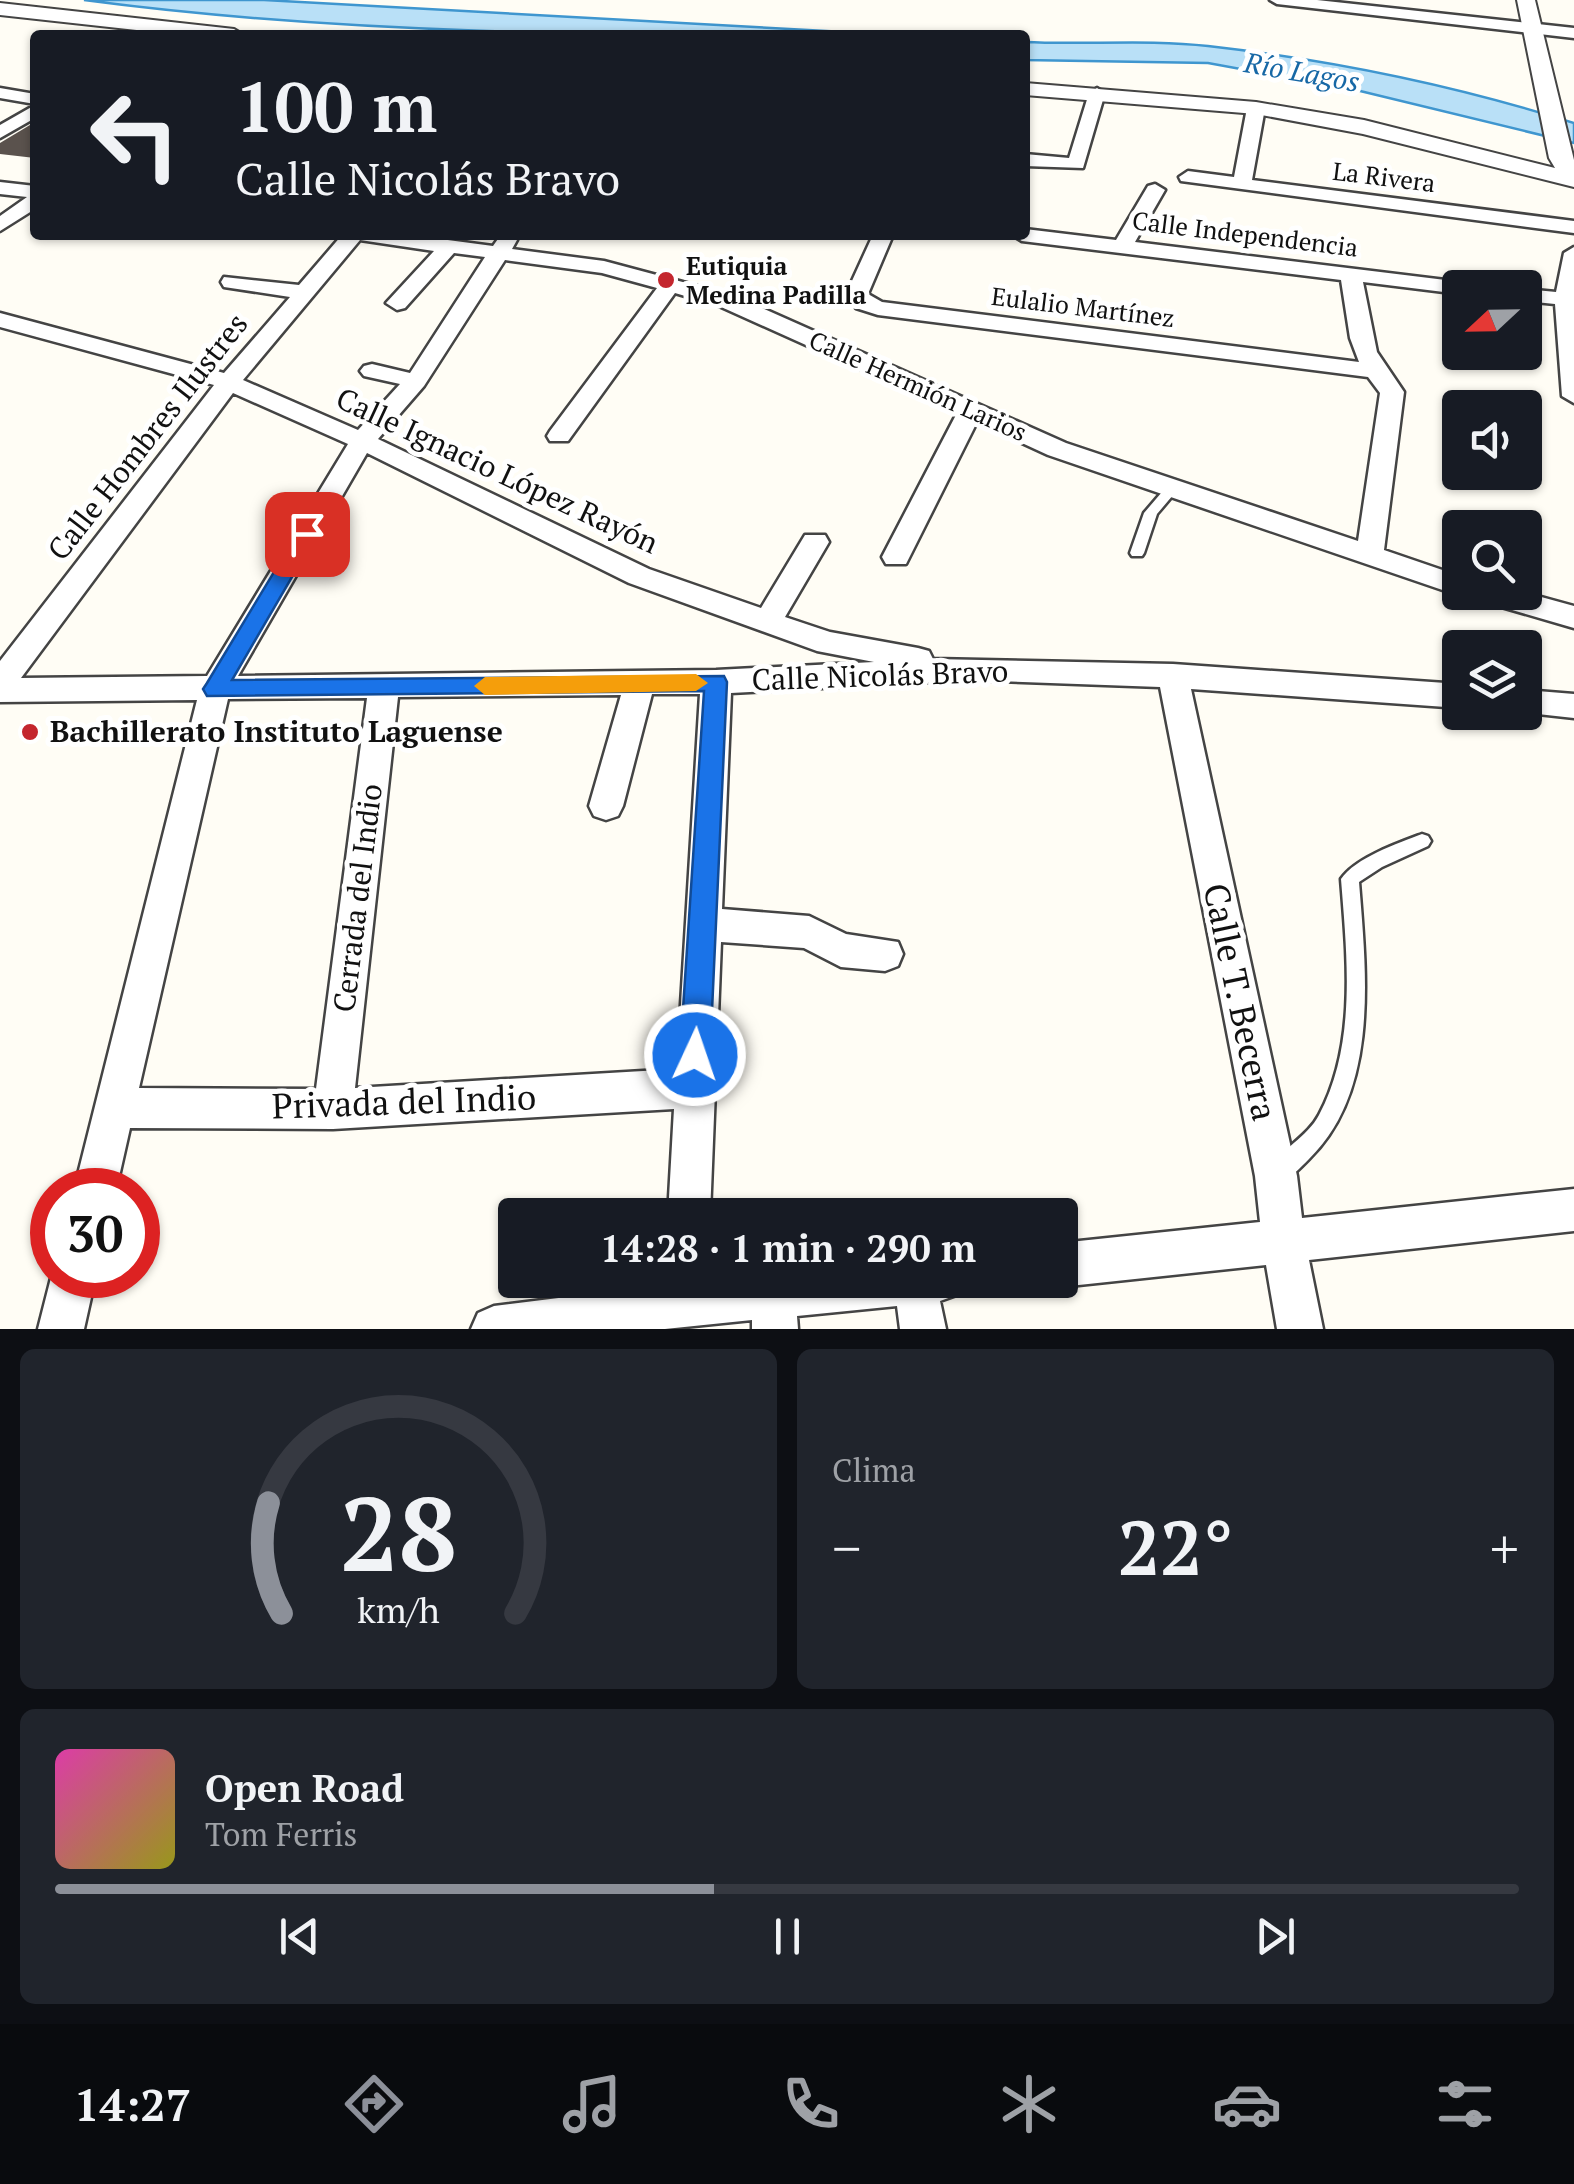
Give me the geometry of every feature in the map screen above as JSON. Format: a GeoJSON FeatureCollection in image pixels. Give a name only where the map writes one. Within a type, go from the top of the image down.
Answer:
{"type":"FeatureCollection","features":[{"type":"Feature","properties":{"kind":"street"},"geometry":{"type":"LineString","coordinates":[[1277,0],[1561,26],[1556,95],[1569,169]]}},
{"type":"Feature","properties":{"kind":"street"},"geometry":{"type":"LineString","coordinates":[[1526,0],[1530,24],[1556,95],[1574,126]]}},
{"type":"Feature","properties":{"kind":"street"},"geometry":{"type":"LineString","coordinates":[[1446,18],[1453,1]]}},
{"type":"Feature","properties":{"kind":"street"},"geometry":{"type":"LineString","coordinates":[[0,10],[151,30]]}},
{"type":"Feature","properties":{"kind":"street"},"geometry":{"type":"LineString","coordinates":[[1491,10],[1530,24]]}},
{"type":"Feature","properties":{"kind":"street"},"geometry":{"type":"LineString","coordinates":[[0,20],[91,30]]}},
{"type":"Feature","properties":{"kind":"street"},"geometry":{"type":"LineString","coordinates":[[1030,79],[1258,97],[1363,115],[1569,169]]}},
{"type":"Feature","properties":{"kind":"street"},"geometry":{"type":"LineString","coordinates":[[1030,89],[1256,108],[1569,169]]}},
{"type":"Feature","properties":{"kind":"street"},"geometry":{"type":"LineString","coordinates":[[1030,160],[1076,164],[1097,93]]}},
{"type":"Feature","properties":{"kind":"street"},"geometry":{"type":"LineString","coordinates":[[0,94],[30,106]]}},
{"type":"Feature","properties":{"kind":"street"},"geometry":{"type":"LineString","coordinates":[[1242,184],[1256,108]]}},
{"type":"Feature","properties":{"kind":"street"},"geometry":{"type":"LineString","coordinates":[[0,134],[30,112]]}},
{"type":"Feature","properties":{"kind":"street","name":"La Rivera"},"geometry":{"type":"LineString","coordinates":[[1188,177],[1574,227]]}},
{"type":"Feature","properties":{"kind":"street"},"geometry":{"type":"LineString","coordinates":[[0,188],[30,191]]}},
{"type":"Feature","properties":{"kind":"street"},"geometry":{"type":"LineString","coordinates":[[1122,246],[1156,190]]}},
{"type":"Feature","properties":{"kind":"street"},"geometry":{"type":"LineString","coordinates":[[0,225],[30,204]]}},
{"type":"Feature","properties":{"kind":"street","name":"Calle Independencia"},"geometry":{"type":"LineString","coordinates":[[1030,236],[1442,285]]}},
{"type":"Feature","properties":{"kind":"street","name":"Calle Hombres Ilustres"},"geometry":{"type":"LineString","coordinates":[[0,687],[229,382],[349,240]]}},
{"type":"Feature","properties":{"kind":"street","name":"Calle Hermión Larios"},"geometry":{"type":"LineString","coordinates":[[396,240],[448,248],[504,245],[671,284],[726,301],[1057,449],[1442,580]]}},
{"type":"Feature","properties":{"kind":"street","name":"Eulalio Martínez"},"geometry":{"type":"LineString","coordinates":[[882,240],[857,294],[864,303],[878,308],[1372,371]]}},
{"type":"Feature","properties":{"kind":"street"},"geometry":{"type":"LineString","coordinates":[[100,1168],[215,689],[362,441],[416,381],[504,245]]}},
{"type":"Feature","properties":{"kind":"street"},"geometry":{"type":"LineString","coordinates":[[397,303],[448,248]]}},
{"type":"Feature","properties":{"kind":"street"},"geometry":{"type":"LineString","coordinates":[[1574,254],[1569,300],[1574,396]]}},
{"type":"Feature","properties":{"kind":"street"},"geometry":{"type":"LineString","coordinates":[[1351,274],[1363,350],[1372,371],[1392,392],[1370,556]]}},
{"type":"Feature","properties":{"kind":"street"},"geometry":{"type":"LineString","coordinates":[[232,282],[302,292]]}},
{"type":"Feature","properties":{"kind":"street"},"geometry":{"type":"LineString","coordinates":[[559,436],[671,284]]}},
{"type":"Feature","properties":{"kind":"street"},"geometry":{"type":"LineString","coordinates":[[1542,297],[1569,300]]}},
{"type":"Feature","properties":{"kind":"street","name":"Calle Ignacio López Rayón"},"geometry":{"type":"LineString","coordinates":[[0,320],[229,382],[362,441],[639,576],[766,622],[827,643],[970,668]]}},
{"type":"Feature","properties":{"kind":"street"},"geometry":{"type":"LineString","coordinates":[[372,371],[416,381]]}},
{"type":"Feature","properties":{"kind":"street"},"geometry":{"type":"LineString","coordinates":[[896,557],[971,410]]}},
{"type":"Feature","properties":{"kind":"street"},"geometry":{"type":"LineString","coordinates":[[766,622],[815,542]]}},
{"type":"Feature","properties":{"kind":"street"},"geometry":{"type":"LineString","coordinates":[[1542,608],[1574,617]]}},
{"type":"Feature","properties":{"kind":"street"},"geometry":{"type":"LineString","coordinates":[[827,643],[829,676]]}},
{"type":"Feature","properties":{"kind":"street","name":"Calle Nicolás Bravo"},"geometry":{"type":"LineString","coordinates":[[0,687],[215,689],[639,684],[970,668],[1174,676],[1442,695]]}},
{"type":"Feature","properties":{"kind":"street","name":"Calle T. Becerra"},"geometry":{"type":"LineString","coordinates":[[1174,676],[1276,1176],[1300,1329]]}},
{"type":"Feature","properties":{"kind":"street"},"geometry":{"type":"LineString","coordinates":[[690,1198],[716,682]]}},
{"type":"Feature","properties":{"kind":"street"},"geometry":{"type":"LineString","coordinates":[[606,806],[639,684]]}},
{"type":"Feature","properties":{"kind":"street","name":"Cerrada del Indio"},"geometry":{"type":"LineString","coordinates":[[333,1109],[384,688]]}},
{"type":"Feature","properties":{"kind":"street"},"geometry":{"type":"LineString","coordinates":[[1542,703],[1574,706]]}},
{"type":"Feature","properties":{"kind":"street"},"geometry":{"type":"LineString","coordinates":[[702,924],[808,932],[841,950],[885,954]]}},
{"type":"Feature","properties":{"kind":"street","name":"Privada del Indio"},"geometry":{"type":"LineString","coordinates":[[115,1108],[333,1109],[694,1088]]}},
{"type":"Feature","properties":{"kind":"street"},"geometry":{"type":"LineString","coordinates":[[1078,1264],[1574,1210]]}},
{"type":"Feature","properties":{"kind":"street"},"geometry":{"type":"LineString","coordinates":[[61,1329],[68,1298]]}},
{"type":"Feature","properties":{"kind":"street"},"geometry":{"type":"LineString","coordinates":[[494,1329],[655,1298]]}},
{"type":"Feature","properties":{"kind":"street"},"geometry":{"type":"LineString","coordinates":[[712,1298],[774,1312],[843,1298]]}},
{"type":"Feature","properties":{"kind":"street"},"geometry":{"type":"LineString","coordinates":[[923,1329],[925,1298]]}},
{"type":"Feature","properties":{"kind":"lane"},"geometry":{"type":"LineString","coordinates":[[1136,552],[1152,513],[1173,488]]}},
{"type":"Feature","properties":{"kind":"lane"},"geometry":{"type":"LineString","coordinates":[[1276,1176],[1325,1126],[1344,1080],[1357,971],[1350,879],[1368,863],[1402,853],[1422,841]]}},
{"type":"Feature","properties":{"kind":"water"},"geometry":{"type":"Polygon","coordinates":[[[84,0],[264,0],[809,30],[466,30],[186,12],[84,0]]]}},
{"type":"Feature","properties":{"kind":"water","name":"Río Lagos"},"geometry":{"type":"Polygon","coordinates":[[[1030,42],[1185,44],[1347,67],[1485,97],[1574,123],[1574,143],[1356,90],[1208,63],[1030,60],[1030,42]]]}},
{"type":"Feature","properties":{"kind":"building"},"geometry":{"type":"Polygon","coordinates":[[[30,125],[30,157],[0,154],[0,143],[30,125]]]}},
{"type":"Feature","properties":{"kind":"slow traffic"},"geometry":{"type":"LineString","coordinates":[[485,686],[696,683]]}},
{"type":"Feature","properties":{"kind":"place","name":"Eutiquia Medina Padilla"},"geometry":{"type":"Point","coordinates":[666,280]}},
{"type":"Feature","properties":{"kind":"place","name":"Bachillerato Instituto Laguense"},"geometry":{"type":"Point","coordinates":[30,732]}},
{"type":"Feature","properties":{"kind":"route"},"geometry":{"type":"LineString","coordinates":[[307,534],[215,689],[716,682],[695,1055]]}}]}
